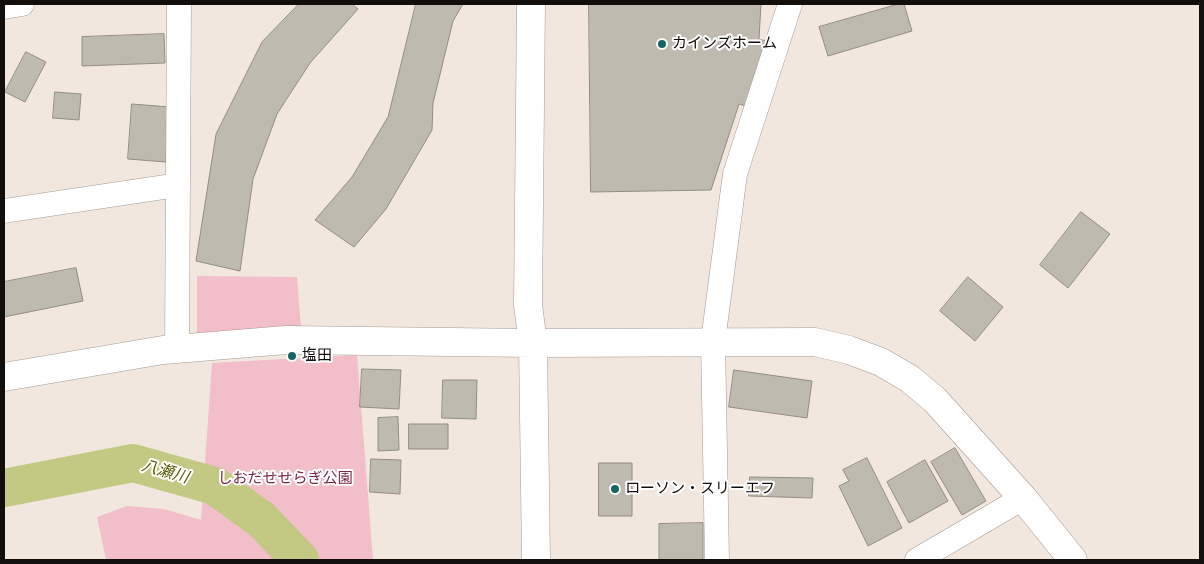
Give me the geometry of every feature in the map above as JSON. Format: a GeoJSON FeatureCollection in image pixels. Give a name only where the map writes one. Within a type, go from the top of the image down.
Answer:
{"type":"FeatureCollection","features":[{"type":"Feature","properties":{"kind":"street"},"geometry":{"type":"LineString","coordinates":[[4,7],[22,4]]}},
{"type":"Feature","properties":{"kind":"street"},"geometry":{"type":"LineString","coordinates":[[177,349],[179,4]]}},
{"type":"Feature","properties":{"kind":"street"},"geometry":{"type":"LineString","coordinates":[[531,4],[528,305],[533,342],[536,560]]}},
{"type":"Feature","properties":{"kind":"street"},"geometry":{"type":"LineString","coordinates":[[717,560],[713,341],[734,174],[790,4]]}},
{"type":"Feature","properties":{"kind":"street"},"geometry":{"type":"LineString","coordinates":[[4,211],[178,185]]}},
{"type":"Feature","properties":{"kind":"street"},"geometry":{"type":"LineString","coordinates":[[4,377],[177,349],[286,340],[815,342],[849,350],[881,362],[910,379],[935,400],[1023,498],[1073,560]]}},
{"type":"Feature","properties":{"kind":"street"},"geometry":{"type":"LineString","coordinates":[[917,560],[1023,498]]}},
{"type":"Feature","properties":{"kind":"green space"},"geometry":{"type":"Polygon","coordinates":[[[197,276],[297,277],[301,328],[197,335],[197,276]]]}},
{"type":"Feature","properties":{"kind":"green space","name":"しおだせせらぎ公園"},"geometry":{"type":"Polygon","coordinates":[[[357,355],[373,560],[106,560],[97,517],[127,506],[164,509],[201,520],[212,363],[357,355]]]}},
{"type":"Feature","properties":{"kind":"building"},"geometry":{"type":"Polygon","coordinates":[[[299,4],[352,4],[358,9],[310,63],[277,114],[253,179],[240,271],[196,261],[216,134],[262,42],[299,4]]]}},
{"type":"Feature","properties":{"kind":"building"},"geometry":{"type":"Polygon","coordinates":[[[416,4],[463,4],[453,21],[433,103],[432,130],[386,209],[354,247],[315,220],[352,177],[388,117],[416,4]]]}},
{"type":"Feature","properties":{"kind":"building"},"geometry":{"type":"Polygon","coordinates":[[[589,4],[761,4],[759,39],[775,44],[755,109],[739,104],[711,190],[591,192],[589,4]]]}},
{"type":"Feature","properties":{"kind":"building"},"geometry":{"type":"Polygon","coordinates":[[[904,4],[912,31],[828,56],[819,27],[904,4]]]}},
{"type":"Feature","properties":{"kind":"building"},"geometry":{"type":"Polygon","coordinates":[[[164,34],[165,63],[82,66],[82,37],[164,34]]]}},
{"type":"Feature","properties":{"kind":"building"},"geometry":{"type":"Polygon","coordinates":[[[26,52],[46,62],[25,102],[5,92],[26,52]]]}},
{"type":"Feature","properties":{"kind":"building"},"geometry":{"type":"Polygon","coordinates":[[[55,92],[81,94],[79,120],[53,118],[55,92]]]}},
{"type":"Feature","properties":{"kind":"building"},"geometry":{"type":"Polygon","coordinates":[[[132,104],[170,107],[166,162],[128,159],[132,104]]]}},
{"type":"Feature","properties":{"kind":"building"},"geometry":{"type":"Polygon","coordinates":[[[1081,212],[1110,234],[1068,288],[1040,265],[1081,212]]]}},
{"type":"Feature","properties":{"kind":"building"},"geometry":{"type":"Polygon","coordinates":[[[76,268],[83,301],[4,317],[4,282],[76,268]]]}},
{"type":"Feature","properties":{"kind":"building"},"geometry":{"type":"Polygon","coordinates":[[[968,277],[1003,307],[975,341],[940,311],[968,277]]]}},
{"type":"Feature","properties":{"kind":"building"},"geometry":{"type":"Polygon","coordinates":[[[362,369],[401,370],[399,409],[360,407],[362,369]]]}},
{"type":"Feature","properties":{"kind":"building"},"geometry":{"type":"Polygon","coordinates":[[[734,370],[812,381],[807,418],[729,407],[734,370]]]}},
{"type":"Feature","properties":{"kind":"building"},"geometry":{"type":"Polygon","coordinates":[[[443,380],[477,380],[476,419],[442,418],[443,380]]]}},
{"type":"Feature","properties":{"kind":"building"},"geometry":{"type":"Polygon","coordinates":[[[398,417],[399,450],[378,451],[378,418],[398,417]]]}},
{"type":"Feature","properties":{"kind":"building"},"geometry":{"type":"Polygon","coordinates":[[[409,424],[448,424],[448,449],[409,449],[409,424]]]}},
{"type":"Feature","properties":{"kind":"building"},"geometry":{"type":"Polygon","coordinates":[[[955,448],[986,501],[962,515],[931,462],[955,448]]]}},
{"type":"Feature","properties":{"kind":"building"},"geometry":{"type":"Polygon","coordinates":[[[867,458],[902,528],[868,546],[839,486],[849,481],[843,470],[867,458]]]}},
{"type":"Feature","properties":{"kind":"building"},"geometry":{"type":"Polygon","coordinates":[[[371,459],[401,460],[400,494],[370,492],[371,459]]]}},
{"type":"Feature","properties":{"kind":"building"},"geometry":{"type":"Polygon","coordinates":[[[925,460],[948,501],[909,523],[887,482],[925,460]]]}},
{"type":"Feature","properties":{"kind":"building","name":"ローソン・スリーエフ"},"geometry":{"type":"Polygon","coordinates":[[[599,463],[632,463],[632,516],[599,516],[599,463]]]}},
{"type":"Feature","properties":{"kind":"building"},"geometry":{"type":"Polygon","coordinates":[[[750,477],[813,478],[812,498],[749,496],[750,477]]]}},
{"type":"Feature","properties":{"kind":"building"},"geometry":{"type":"Polygon","coordinates":[[[703,523],[703,560],[659,560],[659,524],[703,523]]]}},
{"type":"Feature","properties":{"kind":"waterway","name":"八瀬川"},"geometry":{"type":"LineString","coordinates":[[4,488],[133,463],[215,486],[262,520],[300,560]]}},
{"type":"Feature","properties":{"kind":"place","name":"カインズホーム"},"geometry":{"type":"Point","coordinates":[662,44]}},
{"type":"Feature","properties":{"kind":"place","name":"塩田"},"geometry":{"type":"Point","coordinates":[292,356]}},
{"type":"Feature","properties":{"kind":"place","name":"ローソン・スリーエフ"},"geometry":{"type":"Point","coordinates":[615,489]}}]}
